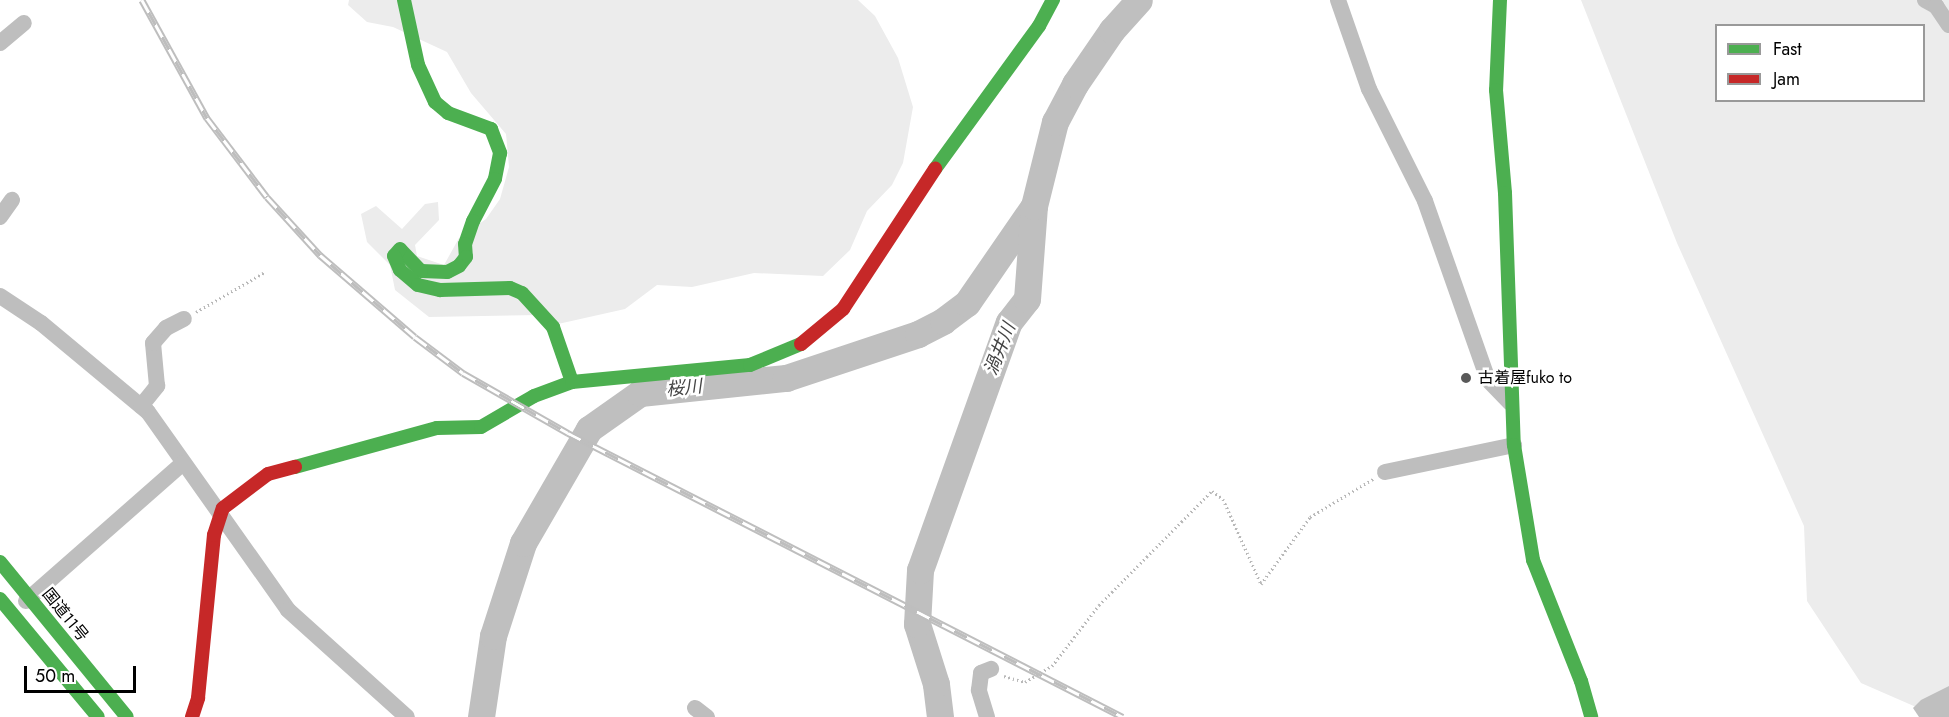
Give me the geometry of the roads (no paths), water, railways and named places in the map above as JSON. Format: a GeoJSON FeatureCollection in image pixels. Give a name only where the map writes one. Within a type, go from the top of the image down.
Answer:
{"type":"FeatureCollection","features":[{"type":"Feature","properties":{"kind":"main road"},"geometry":{"type":"LineString","coordinates":[[404,0],[418,64],[435,102],[448,113],[475,120],[491,129],[499,142],[500,153],[495,179],[473,221],[465,244],[466,257],[459,266],[447,272],[421,271],[400,249],[393,256],[400,270],[418,285],[440,290],[510,288],[522,293],[553,327],[572,382]]}},
{"type":"Feature","properties":{"kind":"main road"},"geometry":{"type":"LineString","coordinates":[[192,717],[198,699],[206,583],[223,508],[268,474],[437,428],[481,427],[534,396],[572,382],[750,365],[794,350],[819,333],[843,309],[907,207],[1039,26],[1053,0]]}},
{"type":"Feature","properties":{"kind":"main road"},"geometry":{"type":"LineString","coordinates":[[1500,0],[1496,90],[1509,287],[1510,403],[1514,445],[1533,560],[1581,681],[1591,717]]}},
{"type":"Feature","properties":{"kind":"main road","name":"国道11号"},"geometry":{"type":"LineString","coordinates":[[0,562],[127,717]]}},
{"type":"Feature","properties":{"kind":"main road"},"geometry":{"type":"LineString","coordinates":[[0,599],[6,618],[98,717]]}},
{"type":"Feature","properties":{"kind":"street"},"geometry":{"type":"LineString","coordinates":[[1338,0],[1369,89],[1440,239],[1488,380],[1510,403]]}},
{"type":"Feature","properties":{"kind":"street"},"geometry":{"type":"LineString","coordinates":[[1925,0],[1936,6],[1949,25]]}},
{"type":"Feature","properties":{"kind":"street"},"geometry":{"type":"LineString","coordinates":[[0,44],[24,23]]}},
{"type":"Feature","properties":{"kind":"street"},"geometry":{"type":"LineString","coordinates":[[0,216],[12,200]]}},
{"type":"Feature","properties":{"kind":"street"},"geometry":{"type":"LineString","coordinates":[[0,296],[41,323],[141,406],[288,610],[407,717]]}},
{"type":"Feature","properties":{"kind":"street"},"geometry":{"type":"LineString","coordinates":[[141,406],[157,386],[153,343],[166,328],[184,319]]}},
{"type":"Feature","properties":{"kind":"street"},"geometry":{"type":"LineString","coordinates":[[1385,472],[1514,445]]}},
{"type":"Feature","properties":{"kind":"street"},"geometry":{"type":"LineString","coordinates":[[6,618],[183,463]]}},
{"type":"Feature","properties":{"kind":"street"},"geometry":{"type":"LineString","coordinates":[[987,717],[980,681],[981,673],[991,669]]}},
{"type":"Feature","properties":{"kind":"waterway","name":"渦井川"},"geometry":{"type":"LineString","coordinates":[[940,717],[936,684],[917,624],[920,570],[1009,322],[1027,299],[1034,206],[1055,122],[1075,84],[1112,30],[1139,0]]}},
{"type":"Feature","properties":{"kind":"waterway","name":"桜川"},"geometry":{"type":"LineString","coordinates":[[481,717],[493,636],[523,543],[589,429],[640,393],[786,378],[918,334],[943,321],[967,303],[1034,206]]}},
{"type":"Feature","properties":{"kind":"railway"},"geometry":{"type":"LineString","coordinates":[[142,0],[207,118],[267,197],[320,255],[415,337],[463,373],[568,433],[1123,717]]}},
{"type":"Feature","properties":{"kind":"place","name":"古着屋fuko to"},"geometry":{"type":"Point","coordinates":[1466,378]}}]}
